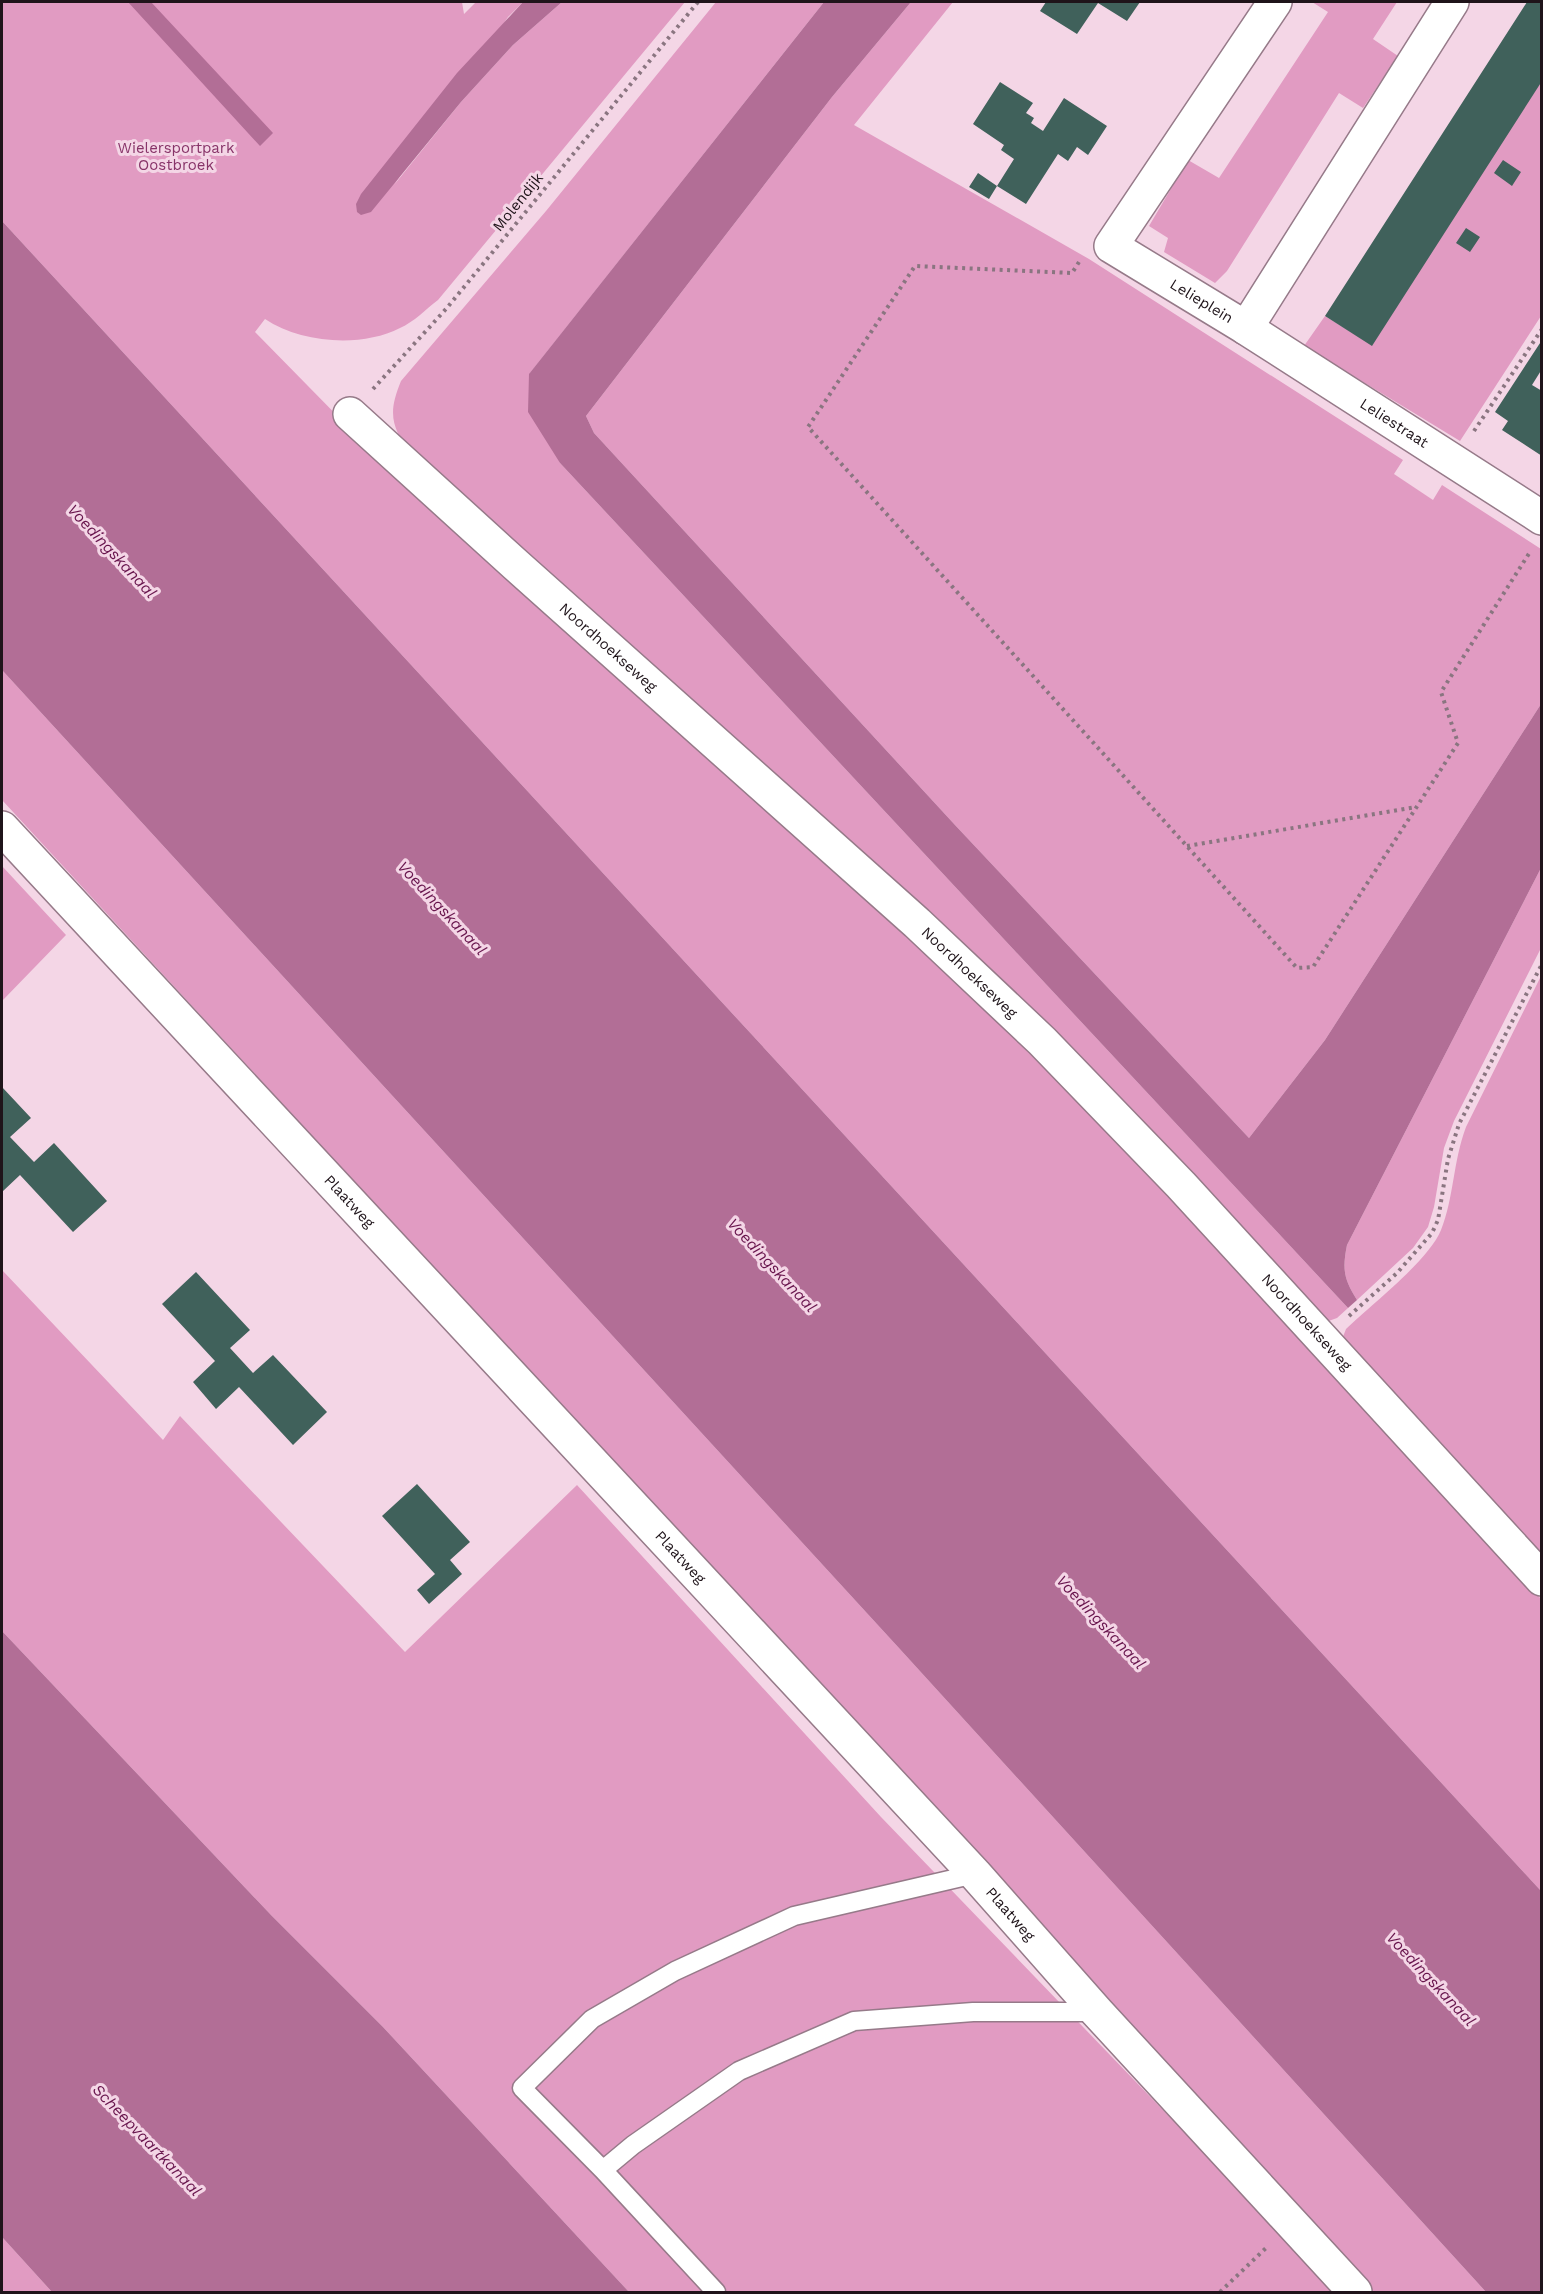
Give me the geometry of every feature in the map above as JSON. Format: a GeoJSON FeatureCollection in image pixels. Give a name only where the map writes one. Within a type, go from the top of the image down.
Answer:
{"type":"FeatureCollection","features":[{"type":"Feature","properties":{"kind":"street"},"geometry":{"type":"LineString","coordinates":[[1111,246],[1275,2]]}},
{"type":"Feature","properties":{"kind":"street","name":"Lelieplein"},"geometry":{"type":"LineString","coordinates":[[1111,246],[1245,328],[1452,2]]}},
{"type":"Feature","properties":{"kind":"street","name":"Leliestraat"},"geometry":{"type":"LineString","coordinates":[[1245,328],[1454,461],[1538,531]]}},
{"type":"Feature","properties":{"kind":"street","name":"Noordhoekseweg"},"geometry":{"type":"LineString","coordinates":[[350,414],[917,923],[1042,1041],[1196,1202],[1542,1579]]}},
{"type":"Feature","properties":{"kind":"street","name":"Plaatweg"},"geometry":{"type":"LineString","coordinates":[[2,828],[975,1874],[1097,2012],[1355,2292]]}},
{"type":"Feature","properties":{"kind":"lane"},"geometry":{"type":"LineString","coordinates":[[716,2292],[603,2170],[522,2088],[592,2019],[675,1971],[794,1916],[975,1874]]}},
{"type":"Feature","properties":{"kind":"lane"},"geometry":{"type":"LineString","coordinates":[[603,2170],[633,2145],[739,2071],[854,2021],[973,2012],[1097,2012]]}},
{"type":"Feature","properties":{"kind":"path","name":"Molendijk"},"geometry":{"type":"LineString","coordinates":[[350,414],[446,309],[698,2]]}},
{"type":"Feature","properties":{"kind":"path"},"geometry":{"type":"LineString","coordinates":[[1111,246],[1095,236],[1072,273],[915,266],[808,427],[1297,968],[1313,966],[1458,743],[1441,692],[1538,531]]}},
{"type":"Feature","properties":{"kind":"path"},"geometry":{"type":"LineString","coordinates":[[1454,461],[1542,329]]}},
{"type":"Feature","properties":{"kind":"path"},"geometry":{"type":"LineString","coordinates":[[1187,846],[1417,807]]}},
{"type":"Feature","properties":{"kind":"path"},"geometry":{"type":"LineString","coordinates":[[1378,1288],[1397,1273],[1432,1233],[1438,1220],[1448,1159],[1460,1124],[1542,964]]}},
{"type":"Feature","properties":{"kind":"path"},"geometry":{"type":"LineString","coordinates":[[1220,2292],[1292,2224]]}},
{"type":"Feature","properties":{"kind":"green space","name":"Wielersportpark Oostbroek"},"geometry":{"type":"Polygon","coordinates":[[[2,2],[462,2],[464,14],[476,2],[523,2],[508,17],[394,185],[461,102],[513,45],[562,2],[685,2],[438,300],[415,319],[384,334],[350,340],[313,338],[280,327],[265,319],[255,332],[361,440],[1012,1027],[1213,1235],[1541,1599],[1541,1891],[2,221],[2,2]]]}},
{"type":"Feature","properties":{"kind":"green space"},"geometry":{"type":"Polygon","coordinates":[[[716,2],[824,2],[530,373],[560,463],[1348,1308],[1337,1318],[1323,1323],[412,457],[396,429],[393,412],[401,381],[546,211],[716,2]]]}},
{"type":"Feature","properties":{"kind":"green space"},"geometry":{"type":"Polygon","coordinates":[[[911,2],[953,2],[854,125],[1089,259],[1403,460],[1394,474],[1433,500],[1442,485],[1541,549],[1541,704],[1325,1040],[1249,1138],[955,825],[594,433],[586,416],[832,97],[911,2]]]}},
{"type":"Feature","properties":{"kind":"green space"},"geometry":{"type":"Polygon","coordinates":[[[1312,2],[1397,2],[1373,39],[1398,56],[1363,108],[1339,93],[1227,271],[1215,283],[1164,252],[1168,238],[1149,226],[1188,160],[1219,178],[1328,12],[1312,2]]]}},
{"type":"Feature","properties":{"kind":"green space"},"geometry":{"type":"Polygon","coordinates":[[[1541,81],[1541,316],[1460,441],[1304,346],[1325,316],[1372,345],[1541,81]]]}},
{"type":"Feature","properties":{"kind":"green space"},"geometry":{"type":"Polygon","coordinates":[[[2,670],[1486,2292],[1374,2292],[838,1706],[2,800],[2,670]]]}},
{"type":"Feature","properties":{"kind":"green space"},"geometry":{"type":"Polygon","coordinates":[[[2,866],[66,935],[2,1001],[2,866]]]}},
{"type":"Feature","properties":{"kind":"green space"},"geometry":{"type":"Polygon","coordinates":[[[1541,868],[1541,948],[1454,1121],[1444,1148],[1434,1207],[1428,1227],[1413,1248],[1357,1300],[1345,1274],[1347,1245],[1541,868]]]}},
{"type":"Feature","properties":{"kind":"green space"},"geometry":{"type":"Polygon","coordinates":[[[1541,976],[1541,1566],[1341,1342],[1346,1329],[1425,1255],[1441,1230],[1449,1205],[1458,1153],[1466,1127],[1541,976]]]}},
{"type":"Feature","properties":{"kind":"green space"},"geometry":{"type":"Polygon","coordinates":[[[2,1270],[163,1440],[180,1416],[405,1652],[577,1485],[881,1817],[1264,2215],[1331,2292],[629,2292],[383,2027],[271,1915],[2,1631],[2,1270]]]}},
{"type":"Feature","properties":{"kind":"green space"},"geometry":{"type":"Polygon","coordinates":[[[2,2237],[52,2292],[2,2292],[2,2237]]]}},
{"type":"Feature","properties":{"kind":"water"},"geometry":{"type":"Polygon","coordinates":[[[128,2],[151,2],[273,133],[260,146],[128,2]]]}},
{"type":"Feature","properties":{"kind":"water"},"geometry":{"type":"Polygon","coordinates":[[[523,2],[562,2],[513,45],[461,102],[371,212],[361,215],[357,212],[356,204],[361,194],[457,73],[523,2]]]}},
{"type":"Feature","properties":{"kind":"water"},"geometry":{"type":"Polygon","coordinates":[[[824,2],[911,2],[832,97],[586,416],[594,433],[955,825],[1249,1138],[1325,1040],[1541,704],[1541,868],[1347,1245],[1345,1274],[1357,1300],[1348,1308],[560,463],[528,412],[529,374],[824,2]]]}},
{"type":"Feature","properties":{"kind":"water","name":"Voedingskanaal"},"geometry":{"type":"Polygon","coordinates":[[[2,221],[1541,1891],[1541,2292],[1486,2292],[2,670],[2,221]]]}},
{"type":"Feature","properties":{"kind":"water","name":"Scheepvaartkanaal"},"geometry":{"type":"Polygon","coordinates":[[[2,1631],[271,1915],[383,2027],[629,2292],[52,2292],[2,2237],[2,1631]]]}},
{"type":"Feature","properties":{"kind":"building"},"geometry":{"type":"Polygon","coordinates":[[[1046,2],[1140,2],[1127,21],[1098,3],[1077,34],[1040,11],[1046,2]]]}},
{"type":"Feature","properties":{"kind":"building"},"geometry":{"type":"Polygon","coordinates":[[[1527,2],[1542,2],[1542,81],[1372,346],[1325,316],[1527,2]]]}},
{"type":"Feature","properties":{"kind":"building"},"geometry":{"type":"Polygon","coordinates":[[[1000,82],[1033,103],[1026,113],[1034,118],[1031,123],[1043,131],[1064,98],[1107,126],[1088,155],[1077,147],[1068,161],[1058,154],[1026,204],[997,186],[1014,159],[1001,150],[1004,145],[973,124],[1000,82]]]}},
{"type":"Feature","properties":{"kind":"building"},"geometry":{"type":"Polygon","coordinates":[[[1503,160],[1521,172],[1512,186],[1494,173],[1503,160]]]}},
{"type":"Feature","properties":{"kind":"building"},"geometry":{"type":"Polygon","coordinates":[[[978,173],[997,186],[989,199],[969,187],[978,173]]]}},
{"type":"Feature","properties":{"kind":"building"},"geometry":{"type":"Polygon","coordinates":[[[1466,228],[1480,237],[1470,252],[1456,243],[1466,228]]]}},
{"type":"Feature","properties":{"kind":"building"},"geometry":{"type":"Polygon","coordinates":[[[1542,340],[1542,369],[1532,385],[1542,391],[1542,456],[1502,430],[1508,421],[1495,412],[1542,340]]]}},
{"type":"Feature","properties":{"kind":"building"},"geometry":{"type":"Polygon","coordinates":[[[2,1087],[31,1118],[10,1137],[34,1162],[54,1143],[107,1201],[73,1232],[20,1175],[2,1192],[2,1087]]]}},
{"type":"Feature","properties":{"kind":"building"},"geometry":{"type":"Polygon","coordinates":[[[196,1272],[250,1330],[230,1348],[253,1373],[273,1355],[327,1412],[293,1445],[239,1387],[216,1409],[193,1382],[215,1361],[162,1304],[196,1272]]]}},
{"type":"Feature","properties":{"kind":"building"},"geometry":{"type":"Polygon","coordinates":[[[417,1484],[470,1542],[450,1560],[462,1574],[429,1604],[417,1590],[435,1574],[382,1516],[417,1484]]]}}]}
